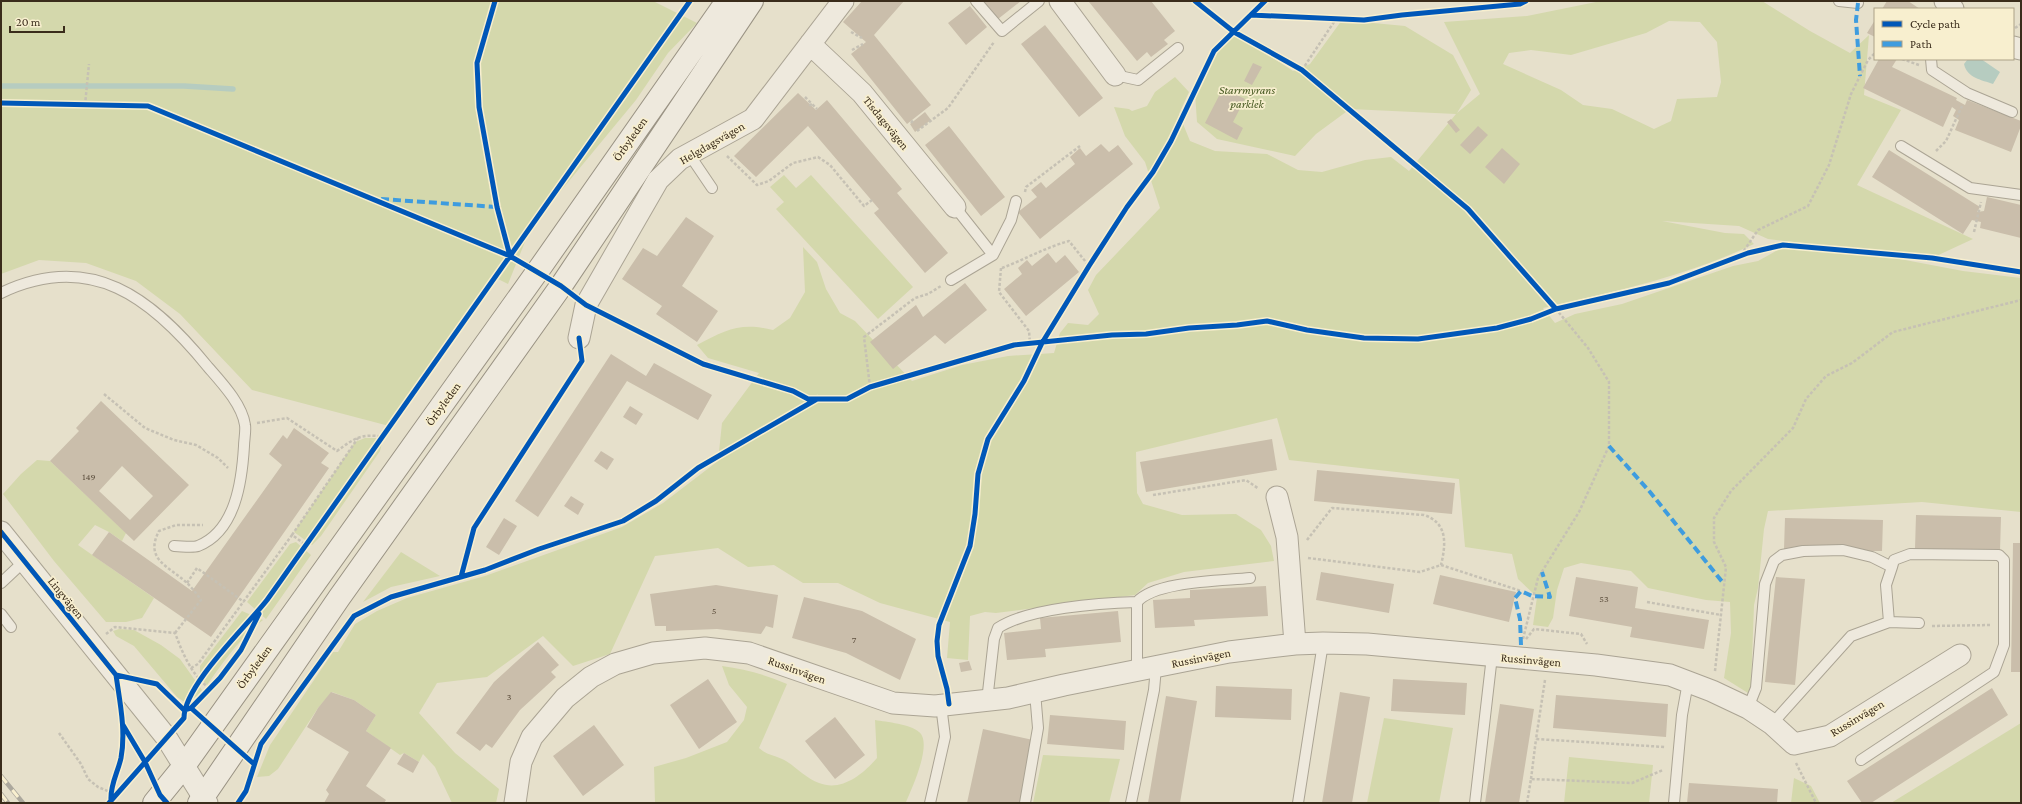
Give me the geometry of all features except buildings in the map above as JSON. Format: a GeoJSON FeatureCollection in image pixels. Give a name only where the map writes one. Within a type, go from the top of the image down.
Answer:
{"type":"FeatureCollection","features":[{"type":"Feature","properties":{"kind":"main road","name":"Örbyleden"},"geometry":{"type":"LineString","coordinates":[[173,803],[188,772],[727,1]]}},
{"type":"Feature","properties":{"kind":"main road","name":"Örbyleden"},"geometry":{"type":"LineString","coordinates":[[203,801],[339,598],[560,286],[752,1]]}},
{"type":"Feature","properties":{"kind":"main road","name":"Örbyleden"},"geometry":{"type":"LineString","coordinates":[[154,803],[188,772]]}},
{"type":"Feature","properties":{"kind":"street","name":"Helgdagsvägen"},"geometry":{"type":"LineString","coordinates":[[579,338],[586,305],[658,180],[680,160],[753,119],[842,1]]}},
{"type":"Feature","properties":{"kind":"street"},"geometry":{"type":"LineString","coordinates":[[1060,1],[1116,75]]}},
{"type":"Feature","properties":{"kind":"street","name":"Tisdagsvägen"},"geometry":{"type":"LineString","coordinates":[[810,44],[862,93],[955,207]]}},
{"type":"Feature","properties":{"kind":"street"},"geometry":{"type":"LineString","coordinates":[[1277,497],[1287,537],[1295,644]]}},
{"type":"Feature","properties":{"kind":"street","name":"Lingvägen"},"geometry":{"type":"LineString","coordinates":[[1,532],[166,737],[188,772],[203,801]]}},
{"type":"Feature","properties":{"kind":"street","name":"Russinvägen"},"geometry":{"type":"LineString","coordinates":[[515,803],[521,762],[532,737],[565,698],[591,677],[615,664],[653,653],[705,648],[749,653],[893,703],[941,705],[1008,698],[1229,652],[1324,642],[1367,644],[1519,660],[1596,665],[1670,675],[1712,691],[1748,708],[1772,724],[1794,744],[1830,736],[1960,655]]}},
{"type":"Feature","properties":{"kind":"lane"},"geometry":{"type":"LineString","coordinates":[[976,1],[1002,31],[1039,1]]}},
{"type":"Feature","properties":{"kind":"lane"},"geometry":{"type":"LineString","coordinates":[[1839,1],[1858,3]]}},
{"type":"Feature","properties":{"kind":"lane"},"geometry":{"type":"LineString","coordinates":[[1116,75],[1138,80],[1178,48]]}},
{"type":"Feature","properties":{"kind":"lane"},"geometry":{"type":"LineString","coordinates":[[1931,60],[1932,70],[1967,93],[2012,112]]}},
{"type":"Feature","properties":{"kind":"lane"},"geometry":{"type":"LineString","coordinates":[[1901,146],[1970,188],[2021,196]]}},
{"type":"Feature","properties":{"kind":"lane"},"geometry":{"type":"LineString","coordinates":[[690,154],[712,188]]}},
{"type":"Feature","properties":{"kind":"lane"},"geometry":{"type":"LineString","coordinates":[[951,280],[993,255],[1011,220],[1016,201]]}},
{"type":"Feature","properties":{"kind":"lane"},"geometry":{"type":"LineString","coordinates":[[955,207],[993,255]]}},
{"type":"Feature","properties":{"kind":"lane"},"geometry":{"type":"LineString","coordinates":[[1,293],[15,286],[48,277],[81,276],[130,293],[164,319],[197,353],[233,397],[245,425],[242,476],[235,500],[226,521],[213,536],[198,546],[174,546]]}},
{"type":"Feature","properties":{"kind":"lane"},"geometry":{"type":"LineString","coordinates":[[1748,708],[1756,688],[1765,584],[1774,561],[1782,555],[1803,551],[1843,550],[1872,557],[1892,567]]}},
{"type":"Feature","properties":{"kind":"lane"},"geometry":{"type":"LineString","coordinates":[[1861,760],[1994,672],[2004,645],[2004,560],[1998,555],[1910,554],[1894,560],[1886,585],[1888,622]]}},
{"type":"Feature","properties":{"kind":"lane"},"geometry":{"type":"LineString","coordinates":[[1,583],[12,572],[26,564]]}},
{"type":"Feature","properties":{"kind":"lane"},"geometry":{"type":"LineString","coordinates":[[987,701],[994,639],[998,628],[1007,622],[1036,613],[1137,602],[1141,597],[1160,589],[1250,578]]}},
{"type":"Feature","properties":{"kind":"lane"},"geometry":{"type":"LineString","coordinates":[[1137,602],[1147,669]]}},
{"type":"Feature","properties":{"kind":"lane"},"geometry":{"type":"LineString","coordinates":[[1,614],[11,627]]}},
{"type":"Feature","properties":{"kind":"lane"},"geometry":{"type":"LineString","coordinates":[[1772,724],[1851,636],[1888,622],[1919,623]]}},
{"type":"Feature","properties":{"kind":"lane"},"geometry":{"type":"LineString","coordinates":[[1298,803],[1324,642]]}},
{"type":"Feature","properties":{"kind":"lane","name":"Russinvägen"},"geometry":{"type":"LineString","coordinates":[[1475,803],[1492,656]]}},
{"type":"Feature","properties":{"kind":"lane","name":"Russinvägen"},"geometry":{"type":"LineString","coordinates":[[1131,803],[1154,690],[1147,669]]}},
{"type":"Feature","properties":{"kind":"lane"},"geometry":{"type":"LineString","coordinates":[[1674,803],[1682,715],[1688,682]]}},
{"type":"Feature","properties":{"kind":"lane"},"geometry":{"type":"LineString","coordinates":[[1025,803],[1037,736],[1035,692]]}},
{"type":"Feature","properties":{"kind":"lane"},"geometry":{"type":"LineString","coordinates":[[930,803],[944,737],[941,705]]}},
{"type":"Feature","properties":{"kind":"path"},"geometry":{"type":"LineString","coordinates":[[1330,19],[1343,20]]}},
{"type":"Feature","properties":{"kind":"path"},"geometry":{"type":"LineString","coordinates":[[1302,70],[1336,19]]}},
{"type":"Feature","properties":{"kind":"path"},"geometry":{"type":"LineString","coordinates":[[902,142],[948,108],[1002,31]]}},
{"type":"Feature","properties":{"kind":"path"},"geometry":{"type":"LineString","coordinates":[[851,32],[862,38]]}},
{"type":"Feature","properties":{"kind":"path"},"geometry":{"type":"LineString","coordinates":[[852,50],[863,44]]}},
{"type":"Feature","properties":{"kind":"path"},"geometry":{"type":"LineString","coordinates":[[1741,255],[1758,230],[1808,206],[1829,165],[1851,94],[1868,60],[1874,54]]}},
{"type":"Feature","properties":{"kind":"path"},"geometry":{"type":"LineString","coordinates":[[85,105],[89,64]]}},
{"type":"Feature","properties":{"kind":"path"},"geometry":{"type":"LineString","coordinates":[[1295,66],[1308,75]]}},
{"type":"Feature","properties":{"kind":"path"},"geometry":{"type":"LineString","coordinates":[[805,98],[817,109]]}},
{"type":"Feature","properties":{"kind":"path"},"geometry":{"type":"LineString","coordinates":[[77,104],[93,105]]}},
{"type":"Feature","properties":{"kind":"path"},"geometry":{"type":"LineString","coordinates":[[1926,161],[1946,141],[1958,114]]}},
{"type":"Feature","properties":{"kind":"path"},"geometry":{"type":"LineString","coordinates":[[712,142],[757,185],[769,181],[793,163],[818,157],[830,165],[864,206],[872,200]]}},
{"type":"Feature","properties":{"kind":"path"},"geometry":{"type":"LineString","coordinates":[[1016,201],[1023,196],[1026,187],[1080,146]]}},
{"type":"Feature","properties":{"kind":"path"},"geometry":{"type":"LineString","coordinates":[[1974,232],[1979,214]]}},
{"type":"Feature","properties":{"kind":"path"},"geometry":{"type":"LineString","coordinates":[[1002,268],[1046,251],[1055,245],[1069,241],[1089,266]]}},
{"type":"Feature","properties":{"kind":"path"},"geometry":{"type":"LineString","coordinates":[[1733,258],[1748,252]]}},
{"type":"Feature","properties":{"kind":"path"},"geometry":{"type":"LineString","coordinates":[[993,255],[1002,268],[999,292],[1030,331],[1028,344],[1036,344]]}},
{"type":"Feature","properties":{"kind":"path"},"geometry":{"type":"LineString","coordinates":[[1086,272],[1093,260]]}},
{"type":"Feature","properties":{"kind":"path"},"geometry":{"type":"LineString","coordinates":[[870,387],[864,337],[915,298],[928,294],[951,280]]}},
{"type":"Feature","properties":{"kind":"path"},"geometry":{"type":"LineString","coordinates":[[1712,691],[1726,568],[1714,542],[1714,518],[1731,491],[1793,428],[1806,399],[1826,376],[1852,363],[1893,332],[2021,300]]}},
{"type":"Feature","properties":{"kind":"path"},"geometry":{"type":"LineString","coordinates":[[1519,660],[1532,596],[1538,578],[1579,512],[1609,446],[1609,382],[1588,348],[1551,303]]}},
{"type":"Feature","properties":{"kind":"path"},"geometry":{"type":"LineString","coordinates":[[1550,312],[1564,307]]}},
{"type":"Feature","properties":{"kind":"path"},"geometry":{"type":"LineString","coordinates":[[864,390],[876,385]]}},
{"type":"Feature","properties":{"kind":"path"},"geometry":{"type":"LineString","coordinates":[[104,394],[145,428],[174,440],[196,445],[218,458],[231,471]]}},
{"type":"Feature","properties":{"kind":"path"},"geometry":{"type":"LineString","coordinates":[[245,425],[287,418],[337,451],[359,436],[369,434],[384,437]]}},
{"type":"Feature","properties":{"kind":"path"},"geometry":{"type":"LineString","coordinates":[[379,443],[388,430]]}},
{"type":"Feature","properties":{"kind":"path"},"geometry":{"type":"LineString","coordinates":[[190,668],[198,664],[244,602],[292,535],[359,436]]}},
{"type":"Feature","properties":{"kind":"path"},"geometry":{"type":"LineString","coordinates":[[1153,495],[1246,480],[1262,492],[1264,499],[1277,497]]}},
{"type":"Feature","properties":{"kind":"path"},"geometry":{"type":"LineString","coordinates":[[1306,542],[1332,508],[1424,515],[1433,518],[1443,530],[1446,546],[1442,565]]}},
{"type":"Feature","properties":{"kind":"path"},"geometry":{"type":"LineString","coordinates":[[175,633],[201,600],[187,583],[159,561],[154,552],[154,540],[159,531],[176,525],[205,525]]}},
{"type":"Feature","properties":{"kind":"path"},"geometry":{"type":"LineString","coordinates":[[292,535],[306,545]]}},
{"type":"Feature","properties":{"kind":"path"},"geometry":{"type":"LineString","coordinates":[[302,552],[311,539]]}},
{"type":"Feature","properties":{"kind":"path"},"geometry":{"type":"LineString","coordinates":[[1302,556],[1312,559],[1420,572],[1442,565],[1521,592]]}},
{"type":"Feature","properties":{"kind":"path"},"geometry":{"type":"LineString","coordinates":[[187,583],[197,568],[244,602]]}},
{"type":"Feature","properties":{"kind":"path"},"geometry":{"type":"LineString","coordinates":[[1647,602],[1721,615]]}},
{"type":"Feature","properties":{"kind":"path"},"geometry":{"type":"LineString","coordinates":[[1919,623],[1922,626],[2004,624]]}},
{"type":"Feature","properties":{"kind":"path"},"geometry":{"type":"LineString","coordinates":[[105,634],[116,626],[175,633]]}},
{"type":"Feature","properties":{"kind":"path"},"geometry":{"type":"LineString","coordinates":[[175,633],[190,668],[207,690],[214,683]]}},
{"type":"Feature","properties":{"kind":"path"},"geometry":{"type":"LineString","coordinates":[[1527,803],[1532,779],[1545,674]]}},
{"type":"Feature","properties":{"kind":"path"},"geometry":{"type":"LineString","coordinates":[[197,686],[204,675]]}},
{"type":"Feature","properties":{"kind":"path"},"geometry":{"type":"LineString","coordinates":[[59,733],[81,764],[88,779],[98,787],[113,793]]}},
{"type":"Feature","properties":{"kind":"path"},"geometry":{"type":"LineString","coordinates":[[1536,739],[1671,747]]}},
{"type":"Feature","properties":{"kind":"path"},"geometry":{"type":"LineString","coordinates":[[1794,744],[1791,751],[1816,803]]}},
{"type":"Feature","properties":{"kind":"path"},"geometry":{"type":"LineString","coordinates":[[1532,779],[1632,783],[1678,763]]}},
{"type":"Feature","properties":{"kind":"path"},"geometry":{"type":"LineString","coordinates":[[110,800],[113,793],[112,785]]}},
{"type":"Feature","properties":{"kind":"green space"},"geometry":{"type":"Polygon","coordinates":[[[1,1],[653,1],[697,23],[668,53],[636,100],[531,227],[508,284],[498,279],[393,427],[252,390],[180,314],[136,281],[86,263],[39,260],[1,274],[1,1]]]}},
{"type":"Feature","properties":{"kind":"green space","name":"Starrmyrans parklek"},"geometry":{"type":"Polygon","coordinates":[[[1601,1],[1762,1],[1810,31],[1850,53],[1869,35],[1864,95],[1901,110],[1857,185],[1973,239],[1932,258],[1768,239],[1739,226],[1662,221],[1725,233],[1744,234],[1754,244],[1702,266],[1650,282],[1543,308],[1555,323],[1575,314],[1622,304],[1733,266],[1758,261],[1787,245],[1884,256],[1963,271],[2021,278],[2021,512],[1922,502],[1768,511],[1764,529],[1758,588],[1754,605],[1751,687],[1748,693],[1724,678],[1731,633],[1730,602],[1706,600],[1648,588],[1631,571],[1581,563],[1564,568],[1557,590],[1553,618],[1548,627],[1533,625],[1537,597],[1518,579],[1512,554],[1465,547],[1459,479],[1289,460],[1277,418],[1136,452],[1137,493],[1143,504],[1182,515],[1236,514],[1261,530],[1271,546],[1274,561],[1184,572],[1148,583],[1135,595],[996,613],[985,612],[970,616],[968,660],[947,658],[950,622],[880,603],[838,583],[803,583],[774,565],[748,567],[718,548],[655,556],[610,654],[573,666],[543,636],[487,677],[437,683],[419,713],[455,753],[499,789],[496,803],[452,803],[435,767],[423,754],[419,762],[404,753],[400,755],[366,731],[376,715],[354,700],[332,692],[318,708],[278,769],[269,776],[257,777],[270,745],[333,652],[338,652],[355,624],[377,611],[407,598],[485,576],[622,527],[663,503],[718,461],[722,423],[759,373],[708,358],[697,345],[716,335],[742,327],[773,330],[790,318],[805,292],[803,247],[817,262],[826,289],[840,313],[855,321],[912,381],[962,365],[1008,356],[1054,353],[1060,333],[1068,323],[1088,325],[1099,314],[1088,290],[1096,275],[1160,208],[1145,162],[1125,136],[1114,107],[1129,109],[1132,111],[1147,106],[1155,92],[1175,77],[1189,92],[1179,114],[1190,141],[1215,151],[1267,154],[1298,170],[1322,172],[1365,160],[1391,157],[1409,171],[1456,114],[1350,109],[1316,134],[1295,156],[1217,139],[1197,122],[1195,93],[1214,51],[1234,32],[1293,71],[1310,64],[1342,20],[1405,26],[1453,55],[1471,90],[1457,113],[1480,94],[1444,22],[1527,16],[1601,1]],[[1669,21],[1646,33],[1571,55],[1531,50],[1509,53],[1503,64],[1561,90],[1583,105],[1612,109],[1654,129],[1671,121],[1677,99],[1717,97],[1721,82],[1717,42],[1700,22],[1669,21]]]}},
{"type":"Feature","properties":{"kind":"green space"},"geometry":{"type":"Polygon","coordinates":[[[784,175],[796,188],[811,175],[913,287],[878,319],[776,209],[784,202],[770,187],[784,175]]]}},
{"type":"Feature","properties":{"kind":"green space"},"geometry":{"type":"Polygon","coordinates":[[[365,438],[376,438],[382,443],[380,451],[321,536],[312,545],[294,532],[355,442],[365,438]]]}},
{"type":"Feature","properties":{"kind":"green space"},"geometry":{"type":"Polygon","coordinates":[[[37,460],[50,461],[126,533],[122,541],[95,525],[78,545],[154,598],[142,618],[126,622],[106,622],[54,561],[3,494],[21,474],[37,460]]]}},
{"type":"Feature","properties":{"kind":"green space"},"geometry":{"type":"Polygon","coordinates":[[[296,542],[311,555],[266,619],[247,602],[290,544],[296,542]]]}},
{"type":"Feature","properties":{"kind":"green space"},"geometry":{"type":"Polygon","coordinates":[[[401,552],[440,576],[391,587],[363,602],[401,552]]]}},
{"type":"Feature","properties":{"kind":"green space"},"geometry":{"type":"Polygon","coordinates":[[[242,611],[263,620],[240,642],[207,685],[200,677],[200,666],[242,611]]]}},
{"type":"Feature","properties":{"kind":"green space"},"geometry":{"type":"Polygon","coordinates":[[[119,629],[134,630],[161,645],[180,659],[202,690],[197,696],[186,703],[177,697],[134,646],[116,636],[113,631],[119,629]]]}},
{"type":"Feature","properties":{"kind":"green space"},"geometry":{"type":"Polygon","coordinates":[[[722,666],[755,673],[787,684],[759,748],[766,753],[786,761],[810,779],[819,783],[836,785],[851,780],[865,770],[877,758],[875,720],[904,725],[915,729],[923,738],[923,755],[906,802],[655,803],[654,767],[686,758],[727,742],[744,720],[747,707],[729,685],[722,666]]]}},
{"type":"Feature","properties":{"kind":"green space"},"geometry":{"type":"Polygon","coordinates":[[[1384,718],[1453,728],[1439,803],[1367,803],[1384,718]]]}},
{"type":"Feature","properties":{"kind":"green space"},"geometry":{"type":"Polygon","coordinates":[[[2021,723],[2021,803],[1891,803],[2021,723]]]}},
{"type":"Feature","properties":{"kind":"green space"},"geometry":{"type":"Polygon","coordinates":[[[1043,755],[1120,759],[1109,803],[1033,803],[1043,755]]]}},
{"type":"Feature","properties":{"kind":"green space"},"geometry":{"type":"Polygon","coordinates":[[[1569,757],[1653,765],[1649,803],[1564,803],[1569,757]]]}},
{"type":"Feature","properties":{"kind":"green space"},"geometry":{"type":"Polygon","coordinates":[[[1794,778],[1811,786],[1820,803],[1791,803],[1794,778]]]}},
{"type":"Feature","properties":{"kind":"shaded area"},"geometry":{"type":"Polygon","coordinates":[[[1967,60],[1982,60],[2000,72],[1993,84],[1976,78],[1968,72],[1964,64],[1967,60]]]}},
{"type":"Feature","properties":{"kind":"waterway"},"geometry":{"type":"LineString","coordinates":[[1,86],[184,86],[233,89]]}},
{"type":"Feature","properties":{"kind":"railway"},"geometry":{"type":"LineString","coordinates":[[1,776],[23,803]]}},
{"type":"Feature","properties":{"kind":"railway"},"geometry":{"type":"LineString","coordinates":[[1,794],[8,803]]}},
{"type":"Feature","properties":{"kind":"marked path"},"geometry":{"type":"LineString","coordinates":[[1858,3],[1856,20],[1860,76]]}},
{"type":"Feature","properties":{"kind":"marked path"},"geometry":{"type":"LineString","coordinates":[[381,199],[497,207]]}},
{"type":"Feature","properties":{"kind":"marked path"},"geometry":{"type":"LineString","coordinates":[[1609,446],[1650,492],[1724,584]]}},
{"type":"Feature","properties":{"kind":"marked path"},"geometry":{"type":"LineString","coordinates":[[1521,645],[1520,619],[1515,598],[1521,591],[1532,596],[1550,597],[1542,572]]}},
{"type":"Feature","properties":{"kind":"cycle path"},"geometry":{"type":"LineString","coordinates":[[495,1],[477,63],[479,107],[497,207],[510,256]]}},
{"type":"Feature","properties":{"kind":"cycle path"},"geometry":{"type":"LineString","coordinates":[[109,803],[184,718],[187,705],[194,689],[205,673],[267,600],[690,1]]}},
{"type":"Feature","properties":{"kind":"cycle path"},"geometry":{"type":"LineString","coordinates":[[1195,1],[1234,32],[1302,70],[1468,209],[1556,309],[1669,283],[1748,253],[1783,245],[1932,258],[2021,272]]}},
{"type":"Feature","properties":{"kind":"cycle path"},"geometry":{"type":"LineString","coordinates":[[949,704],[947,689],[938,656],[937,641],[939,625],[970,546],[975,514],[978,474],[988,439],[1024,381],[1042,343],[1089,266],[1127,207],[1153,172],[1171,141],[1214,51],[1265,1]]}},
{"type":"Feature","properties":{"kind":"cycle path"},"geometry":{"type":"LineString","coordinates":[[1251,15],[1364,20],[1520,4],[1526,1]]}},
{"type":"Feature","properties":{"kind":"cycle path"},"geometry":{"type":"LineString","coordinates":[[1,103],[148,106],[510,256],[561,286],[586,305],[703,364],[793,391],[808,399],[847,399],[870,387],[1014,345],[1112,335],[1146,334],[1189,328],[1237,325],[1267,321],[1307,330],[1364,338],[1418,339],[1497,328],[1531,319],[1556,309]]}},
{"type":"Feature","properties":{"kind":"cycle path"},"geometry":{"type":"LineString","coordinates":[[461,577],[474,528],[582,361],[579,338]]}},
{"type":"Feature","properties":{"kind":"cycle path"},"geometry":{"type":"LineString","coordinates":[[238,803],[246,791],[261,744],[354,616],[391,597],[485,570],[539,549],[623,521],[656,501],[698,468],[817,399]]}},
{"type":"Feature","properties":{"kind":"cycle path"},"geometry":{"type":"LineString","coordinates":[[1,532],[116,675]]}},
{"type":"Feature","properties":{"kind":"cycle path"},"geometry":{"type":"LineString","coordinates":[[116,675],[157,684],[184,710],[191,708],[220,678],[241,650],[259,614]]}},
{"type":"Feature","properties":{"kind":"cycle path"},"geometry":{"type":"LineString","coordinates":[[111,800],[113,784],[121,758],[123,738],[122,717],[116,675]]}},
{"type":"Feature","properties":{"kind":"cycle path"},"geometry":{"type":"LineString","coordinates":[[191,708],[254,764]]}},
{"type":"Feature","properties":{"kind":"cycle path"},"geometry":{"type":"LineString","coordinates":[[123,725],[145,762],[160,795],[167,803]]}}]}
